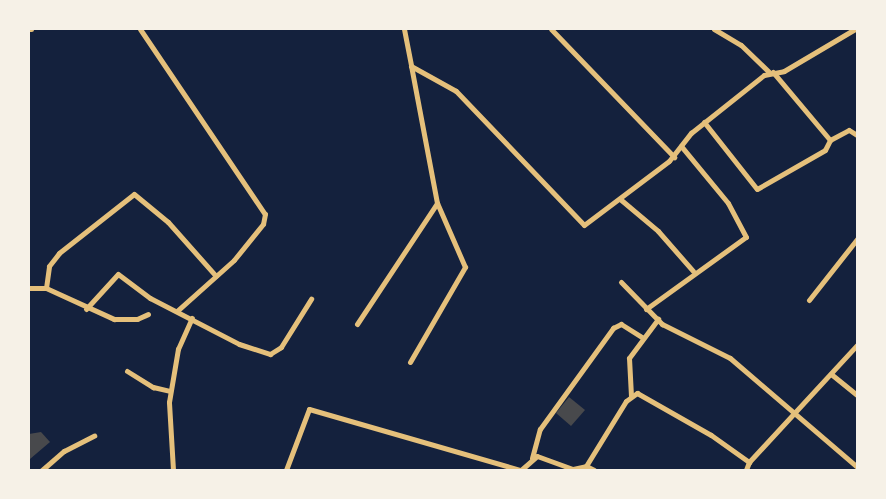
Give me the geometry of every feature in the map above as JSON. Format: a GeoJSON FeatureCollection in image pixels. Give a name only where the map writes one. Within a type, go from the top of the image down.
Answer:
{"type":"FeatureCollection","features":[{"type":"Feature","properties":{"kind":"street"},"geometry":{"type":"LineString","coordinates":[[140,29],[265,214],[261,228],[216,276],[177,311]]}},
{"type":"Feature","properties":{"kind":"street"},"geometry":{"type":"LineString","coordinates":[[404,29],[437,203],[465,267],[410,362]]}},
{"type":"Feature","properties":{"kind":"street"},"geometry":{"type":"LineString","coordinates":[[551,29],[674,156]]}},
{"type":"Feature","properties":{"kind":"street"},"geometry":{"type":"LineString","coordinates":[[714,29],[741,45],[771,72],[830,140]]}},
{"type":"Feature","properties":{"kind":"street"},"geometry":{"type":"LineString","coordinates":[[411,66],[456,92],[580,224],[595,220],[674,156],[704,122],[771,72],[784,71],[855,29]]}},
{"type":"Feature","properties":{"kind":"street"},"geometry":{"type":"LineString","coordinates":[[704,122],[757,189],[825,150],[830,140],[849,130],[857,135]]}},
{"type":"Feature","properties":{"kind":"street"},"geometry":{"type":"LineString","coordinates":[[646,309],[693,271],[739,245],[746,232],[712,180],[681,146]]}},
{"type":"Feature","properties":{"kind":"street"},"geometry":{"type":"LineString","coordinates":[[46,288],[49,266],[59,253],[134,194],[168,222],[216,276]]}},
{"type":"Feature","properties":{"kind":"street"},"geometry":{"type":"LineString","coordinates":[[620,199],[658,231],[693,271]]}},
{"type":"Feature","properties":{"kind":"street"},"geometry":{"type":"LineString","coordinates":[[357,324],[437,203]]}},
{"type":"Feature","properties":{"kind":"street"},"geometry":{"type":"LineString","coordinates":[[809,300],[857,239]]}},
{"type":"Feature","properties":{"kind":"street"},"geometry":{"type":"LineString","coordinates":[[86,309],[118,274],[177,311],[239,344],[270,354],[281,347],[311,299]]}},
{"type":"Feature","properties":{"kind":"street"},"geometry":{"type":"LineString","coordinates":[[621,282],[658,320],[730,358],[793,415],[857,467]]}},
{"type":"Feature","properties":{"kind":"street"},"geometry":{"type":"LineString","coordinates":[[29,288],[46,288],[86,309],[126,320],[148,314]]}},
{"type":"Feature","properties":{"kind":"street"},"geometry":{"type":"LineString","coordinates":[[173,470],[167,427],[170,390],[178,349],[192,318]]}},
{"type":"Feature","properties":{"kind":"street"},"geometry":{"type":"LineString","coordinates":[[532,459],[579,470],[586,466],[631,396],[629,358],[658,320]]}},
{"type":"Feature","properties":{"kind":"street"},"geometry":{"type":"LineString","coordinates":[[286,470],[310,408],[521,470],[532,459],[540,429],[613,328],[621,324],[643,338]]}},
{"type":"Feature","properties":{"kind":"street"},"geometry":{"type":"LineString","coordinates":[[746,470],[748,462],[857,345]]}},
{"type":"Feature","properties":{"kind":"street"},"geometry":{"type":"LineString","coordinates":[[127,371],[153,387],[170,390]]}},
{"type":"Feature","properties":{"kind":"street"},"geometry":{"type":"LineString","coordinates":[[831,374],[857,395]]}},
{"type":"Feature","properties":{"kind":"street"},"geometry":{"type":"LineString","coordinates":[[631,396],[645,394],[660,402],[748,462]]}},
{"type":"Feature","properties":{"kind":"street"},"geometry":{"type":"LineString","coordinates":[[42,470],[64,451],[94,436]]}},
{"type":"Feature","properties":{"kind":"street"},"geometry":{"type":"LineString","coordinates":[[586,466],[594,470]]}},
{"type":"Feature","properties":{"kind":"building"},"geometry":{"type":"Polygon","coordinates":[[[569,397],[585,410],[571,426],[556,413],[569,397]]]}},
{"type":"Feature","properties":{"kind":"building"},"geometry":{"type":"Polygon","coordinates":[[[41,432],[50,442],[30,459],[29,434],[41,432]]]}}]}
